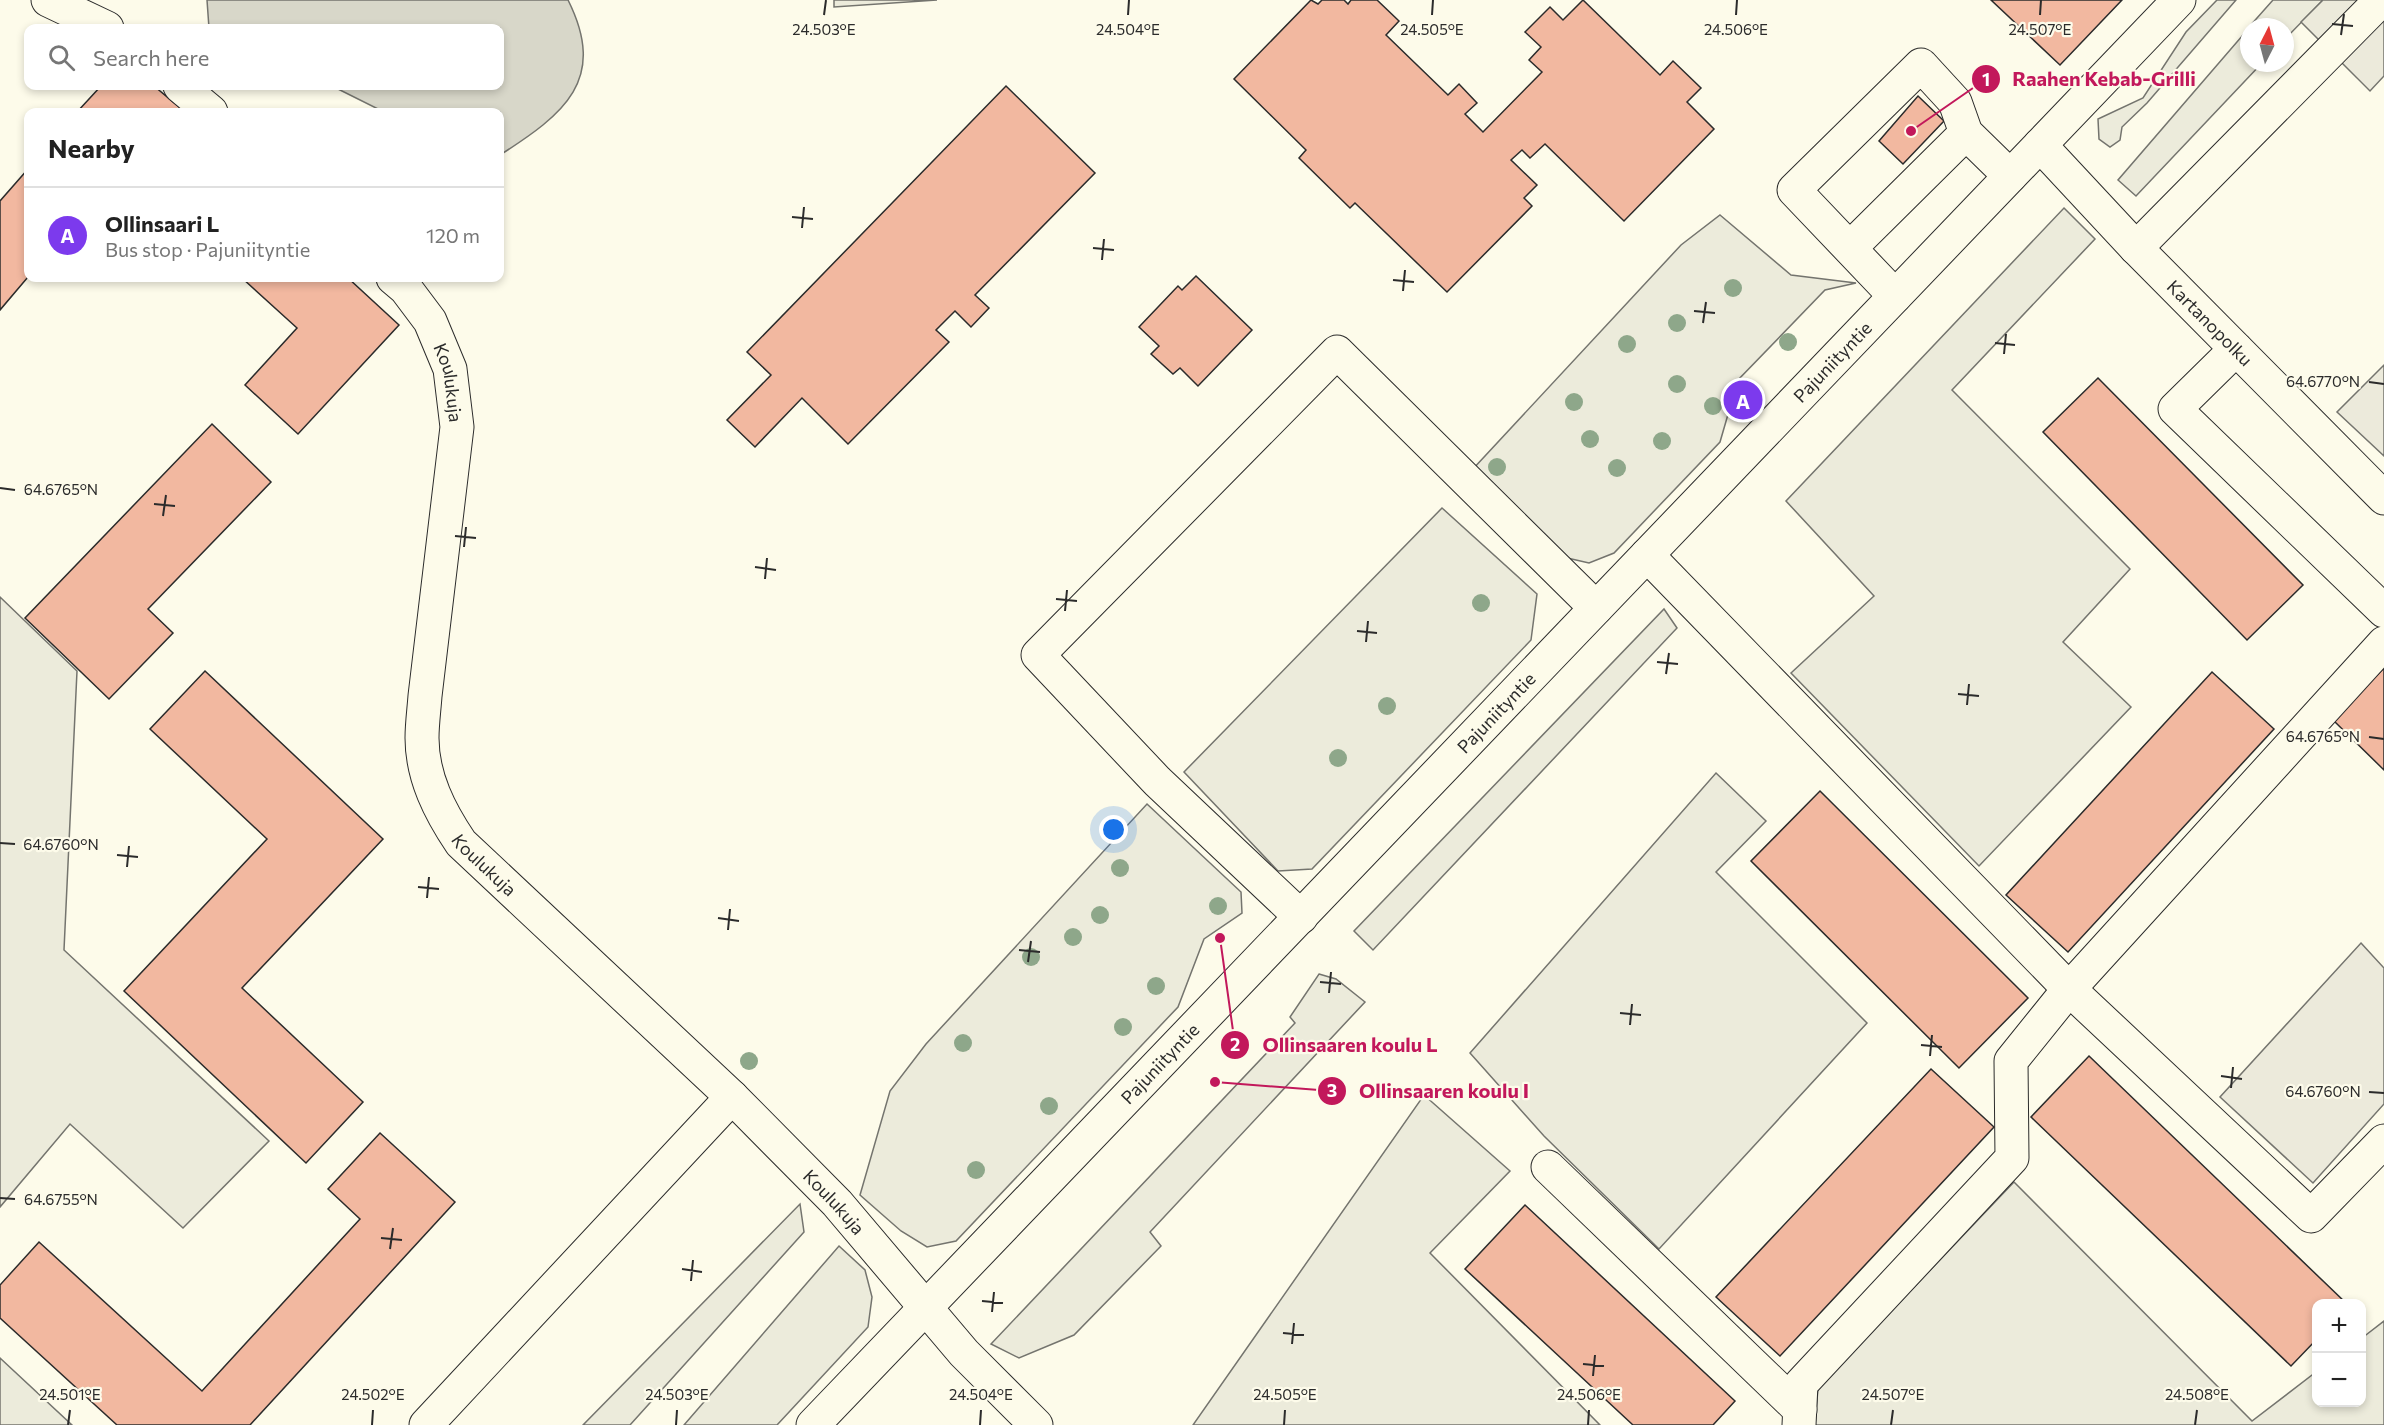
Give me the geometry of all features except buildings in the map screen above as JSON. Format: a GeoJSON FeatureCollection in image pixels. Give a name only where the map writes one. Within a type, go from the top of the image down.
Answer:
{"type":"FeatureCollection","features":[{"type":"Feature","properties":{"kind":"street"},"geometry":{"type":"LineString","coordinates":[[48,0],[98,24]]}},
{"type":"Feature","properties":{"kind":"street","name":"Pajuniityntie"},"geometry":{"type":"LineString","coordinates":[[813,1425],[2179,0]]}},
{"type":"Feature","properties":{"kind":"street"},"geometry":{"type":"LineString","coordinates":[[2136,248],[2381,0]]}},
{"type":"Feature","properties":{"kind":"street"},"geometry":{"type":"LineString","coordinates":[[1895,296],[1794,190],[1921,65],[1955,102],[1965,133],[2010,176]]}},
{"type":"Feature","properties":{"kind":"street"},"geometry":{"type":"LineString","coordinates":[[185,90],[206,108]]}},
{"type":"Feature","properties":{"kind":"street"},"geometry":{"type":"LineString","coordinates":[[1850,248],[1965,133]]}},
{"type":"Feature","properties":{"kind":"street","name":"Kartanopolku"},"geometry":{"type":"LineString","coordinates":[[2040,145],[2136,248],[2384,498]]}},
{"type":"Feature","properties":{"kind":"street","name":"Koulukuja"},"geometry":{"type":"LineString","coordinates":[[398,282],[406,289],[430,321],[450,369],[457,428],[425,696],[422,740],[430,784],[442,815],[461,843],[732,1096],[837,1203],[964,1353],[1036,1425]]}},
{"type":"Feature","properties":{"kind":"street"},"geometry":{"type":"LineString","coordinates":[[2236,349],[2175,409],[2384,611]]}},
{"type":"Feature","properties":{"kind":"street"},"geometry":{"type":"LineString","coordinates":[[1300,917],[1156,781],[1038,655],[1337,352],[1596,608]]}},
{"type":"Feature","properties":{"kind":"street"},"geometry":{"type":"LineString","coordinates":[[1647,555],[2068,989],[2312,1216],[2384,1141]]}},
{"type":"Feature","properties":{"kind":"street"},"geometry":{"type":"LineString","coordinates":[[1799,1417],[1801,1384],[2013,1158],[2011,1061],[2068,989],[2384,643]]}},
{"type":"Feature","properties":{"kind":"street"},"geometry":{"type":"LineString","coordinates":[[426,1425],[732,1096]]}},
{"type":"Feature","properties":{"kind":"street"},"geometry":{"type":"LineString","coordinates":[[1548,1167],[1799,1417]]}},
{"type":"Feature","properties":{"kind":"shaded area"},"geometry":{"type":"Polygon","coordinates":[[[207,0],[568,0],[579,28],[583,52],[581,73],[573,92],[560,109],[543,125],[504,152],[504,108],[376,108],[340,90],[504,90],[504,24],[209,24],[207,0]]]}},
{"type":"Feature","properties":{"kind":"shaded area"},"geometry":{"type":"Polygon","coordinates":[[[834,0],[937,0],[834,7],[834,0]]]}},
{"type":"Feature","properties":{"kind":"shaded area"},"geometry":{"type":"Polygon","coordinates":[[[2217,0],[2236,0],[2147,103],[2122,127],[2120,140],[2110,147],[2099,139],[2098,119],[2143,98],[2186,32],[2217,0]]]}},
{"type":"Feature","properties":{"kind":"shaded area"},"geometry":{"type":"Polygon","coordinates":[[[2273,0],[2323,0],[2294,30],[2294,18],[2257,18],[2273,0]]]}},
{"type":"Feature","properties":{"kind":"shaded area"},"geometry":{"type":"Polygon","coordinates":[[[2323,0],[2384,0],[2384,76],[2370,91],[2301,22],[2323,0]]]}},
{"type":"Feature","properties":{"kind":"shaded area"},"geometry":{"type":"Polygon","coordinates":[[[2240,38],[2240,72],[2253,72],[2136,196],[2118,180],[2240,38]]]}},
{"type":"Feature","properties":{"kind":"shaded area"},"geometry":{"type":"Polygon","coordinates":[[[2064,208],[2095,239],[1952,390],[2130,569],[2063,642],[2131,707],[1979,866],[1791,673],[1874,596],[1786,501],[2064,208]]]}},
{"type":"Feature","properties":{"kind":"shaded area"},"geometry":{"type":"Polygon","coordinates":[[[1720,215],[1791,275],[1856,283],[1825,290],[1738,380],[1720,442],[1614,553],[1589,563],[1563,557],[1472,470],[1681,245],[1720,215]]]}},
{"type":"Feature","properties":{"kind":"shaded area"},"geometry":{"type":"Polygon","coordinates":[[[2384,365],[2384,456],[2337,412],[2384,365]]]}},
{"type":"Feature","properties":{"kind":"shaded area"},"geometry":{"type":"Polygon","coordinates":[[[1442,508],[1537,594],[1531,640],[1312,869],[1278,871],[1184,772],[1442,508]]]}},
{"type":"Feature","properties":{"kind":"shaded area"},"geometry":{"type":"Polygon","coordinates":[[[0,597],[77,671],[64,950],[269,1141],[183,1228],[70,1124],[0,1207],[0,597]]]}},
{"type":"Feature","properties":{"kind":"shaded area"},"geometry":{"type":"Polygon","coordinates":[[[1664,609],[1677,628],[1373,950],[1354,931],[1664,609]]]}},
{"type":"Feature","properties":{"kind":"shaded area"},"geometry":{"type":"Polygon","coordinates":[[[1716,773],[1766,821],[1716,872],[1867,1023],[1659,1249],[1544,1136],[1470,1053],[1716,773]]]}},
{"type":"Feature","properties":{"kind":"shaded area"},"geometry":{"type":"Polygon","coordinates":[[[1147,804],[1241,892],[1242,913],[1204,939],[1178,1007],[956,1241],[927,1247],[901,1231],[860,1195],[890,1091],[926,1044],[1147,804]]]}},
{"type":"Feature","properties":{"kind":"shaded area"},"geometry":{"type":"Polygon","coordinates":[[[2361,943],[2384,968],[2384,1104],[2313,1183],[2220,1097],[2361,943]]]}},
{"type":"Feature","properties":{"kind":"shaded area"},"geometry":{"type":"Polygon","coordinates":[[[1319,974],[1336,979],[1365,1002],[1150,1232],[1161,1246],[1074,1335],[1019,1358],[991,1344],[1295,1023],[1290,1017],[1319,974]]]}},
{"type":"Feature","properties":{"kind":"shaded area"},"geometry":{"type":"Polygon","coordinates":[[[1424,1095],[1510,1171],[1430,1253],[1600,1425],[1193,1425],[1424,1095]]]}},
{"type":"Feature","properties":{"kind":"shaded area"},"geometry":{"type":"Polygon","coordinates":[[[2014,1182],[2252,1421],[2312,1375],[2312,1407],[2366,1407],[2366,1335],[2384,1321],[2384,1425],[1815,1425],[1818,1388],[2014,1182]]]}},
{"type":"Feature","properties":{"kind":"shaded area"},"geometry":{"type":"Polygon","coordinates":[[[800,1204],[804,1232],[630,1425],[583,1425],[800,1204]]]}},
{"type":"Feature","properties":{"kind":"shaded area"},"geometry":{"type":"Polygon","coordinates":[[[839,1246],[865,1270],[872,1297],[868,1327],[777,1425],[684,1425],[839,1246]]]}},
{"type":"Feature","properties":{"kind":"shaded area"},"geometry":{"type":"Polygon","coordinates":[[[0,1358],[72,1425],[0,1425],[0,1358]]]}},
{"type":"Feature","properties":{"kind":"place","name":"Raahen Kebab-Grilli"},"geometry":{"type":"Point","coordinates":[1911,131]}},
{"type":"Feature","properties":{"kind":"place","name":"Ollinsaari L"},"geometry":{"type":"Point","coordinates":[1743,400]}},
{"type":"Feature","properties":{"kind":"place","name":"Ollinsaaren koulu L"},"geometry":{"type":"Point","coordinates":[1220,938]}},
{"type":"Feature","properties":{"kind":"place","name":"Ollinsaaren koulu I"},"geometry":{"type":"Point","coordinates":[1215,1082]}}]}
